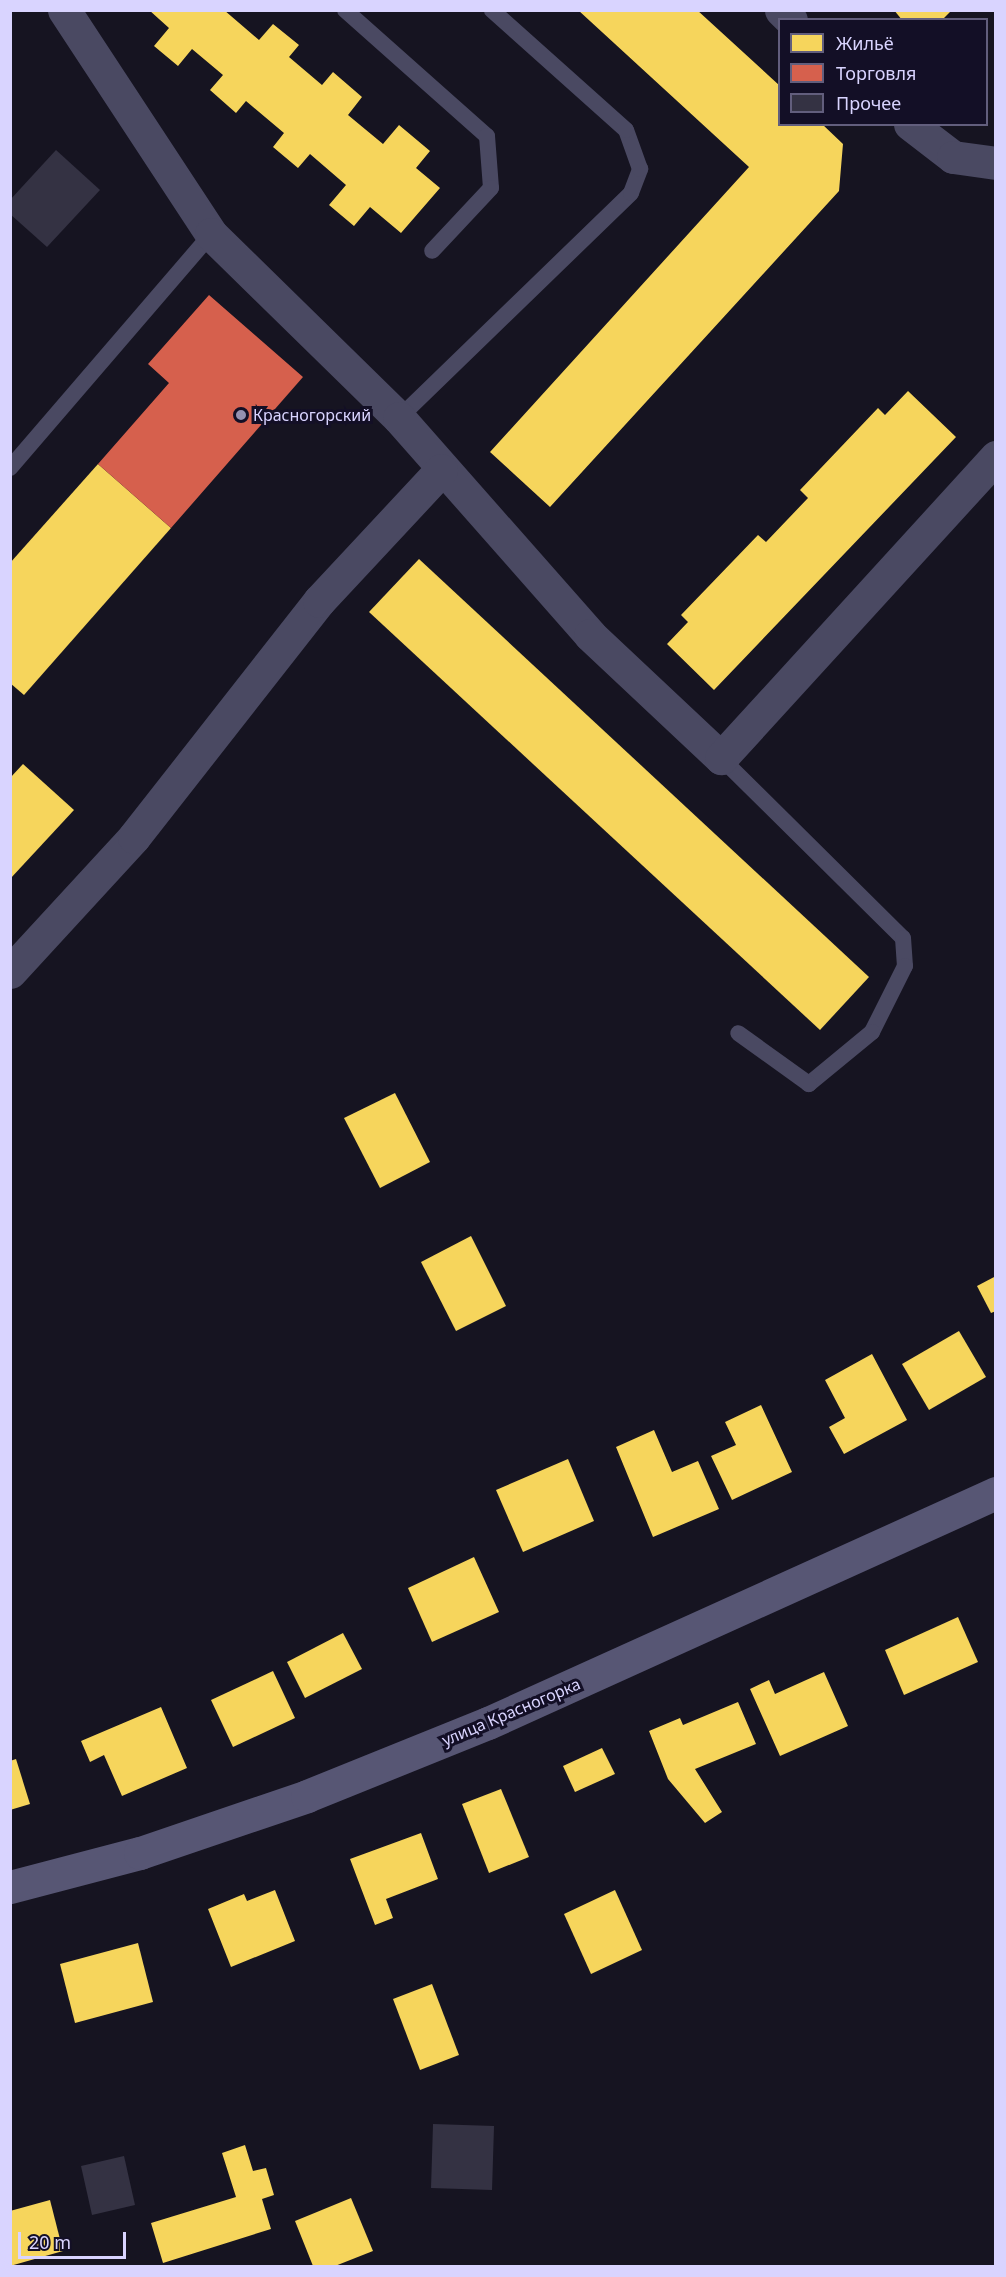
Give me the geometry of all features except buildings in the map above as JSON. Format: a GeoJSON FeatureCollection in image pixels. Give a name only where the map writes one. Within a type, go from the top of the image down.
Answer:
{"type":"FeatureCollection","features":[{"type":"Feature","properties":{"kind":"main road","name":"улица Красногорка"},"geometry":{"type":"LineString","coordinates":[[10,1887],[140,1853],[467,1732],[996,1493]]}},
{"type":"Feature","properties":{"kind":"street"},"geometry":{"type":"LineString","coordinates":[[64,10],[211,234],[399,418],[441,470],[590,635],[721,758],[996,457]]}},
{"type":"Feature","properties":{"kind":"street"},"geometry":{"type":"LineString","coordinates":[[913,126],[953,157],[996,163]]}},
{"type":"Feature","properties":{"kind":"street"},"geometry":{"type":"LineString","coordinates":[[10,972],[134,837],[319,601],[441,470]]}},
{"type":"Feature","properties":{"kind":"lane"},"geometry":{"type":"LineString","coordinates":[[345,10],[487,136],[491,188],[432,251]]}},
{"type":"Feature","properties":{"kind":"lane"},"geometry":{"type":"LineString","coordinates":[[399,418],[631,194],[640,170],[626,130],[492,10]]}},
{"type":"Feature","properties":{"kind":"lane"},"geometry":{"type":"LineString","coordinates":[[10,468],[211,234]]}},
{"type":"Feature","properties":{"kind":"lane"},"geometry":{"type":"LineString","coordinates":[[721,758],[903,938],[905,966],[872,1032],[808,1084],[738,1033]]}},
{"type":"Feature","properties":{"kind":"place","name":"Красногорский"},"geometry":{"type":"Point","coordinates":[241,415]}}]}
